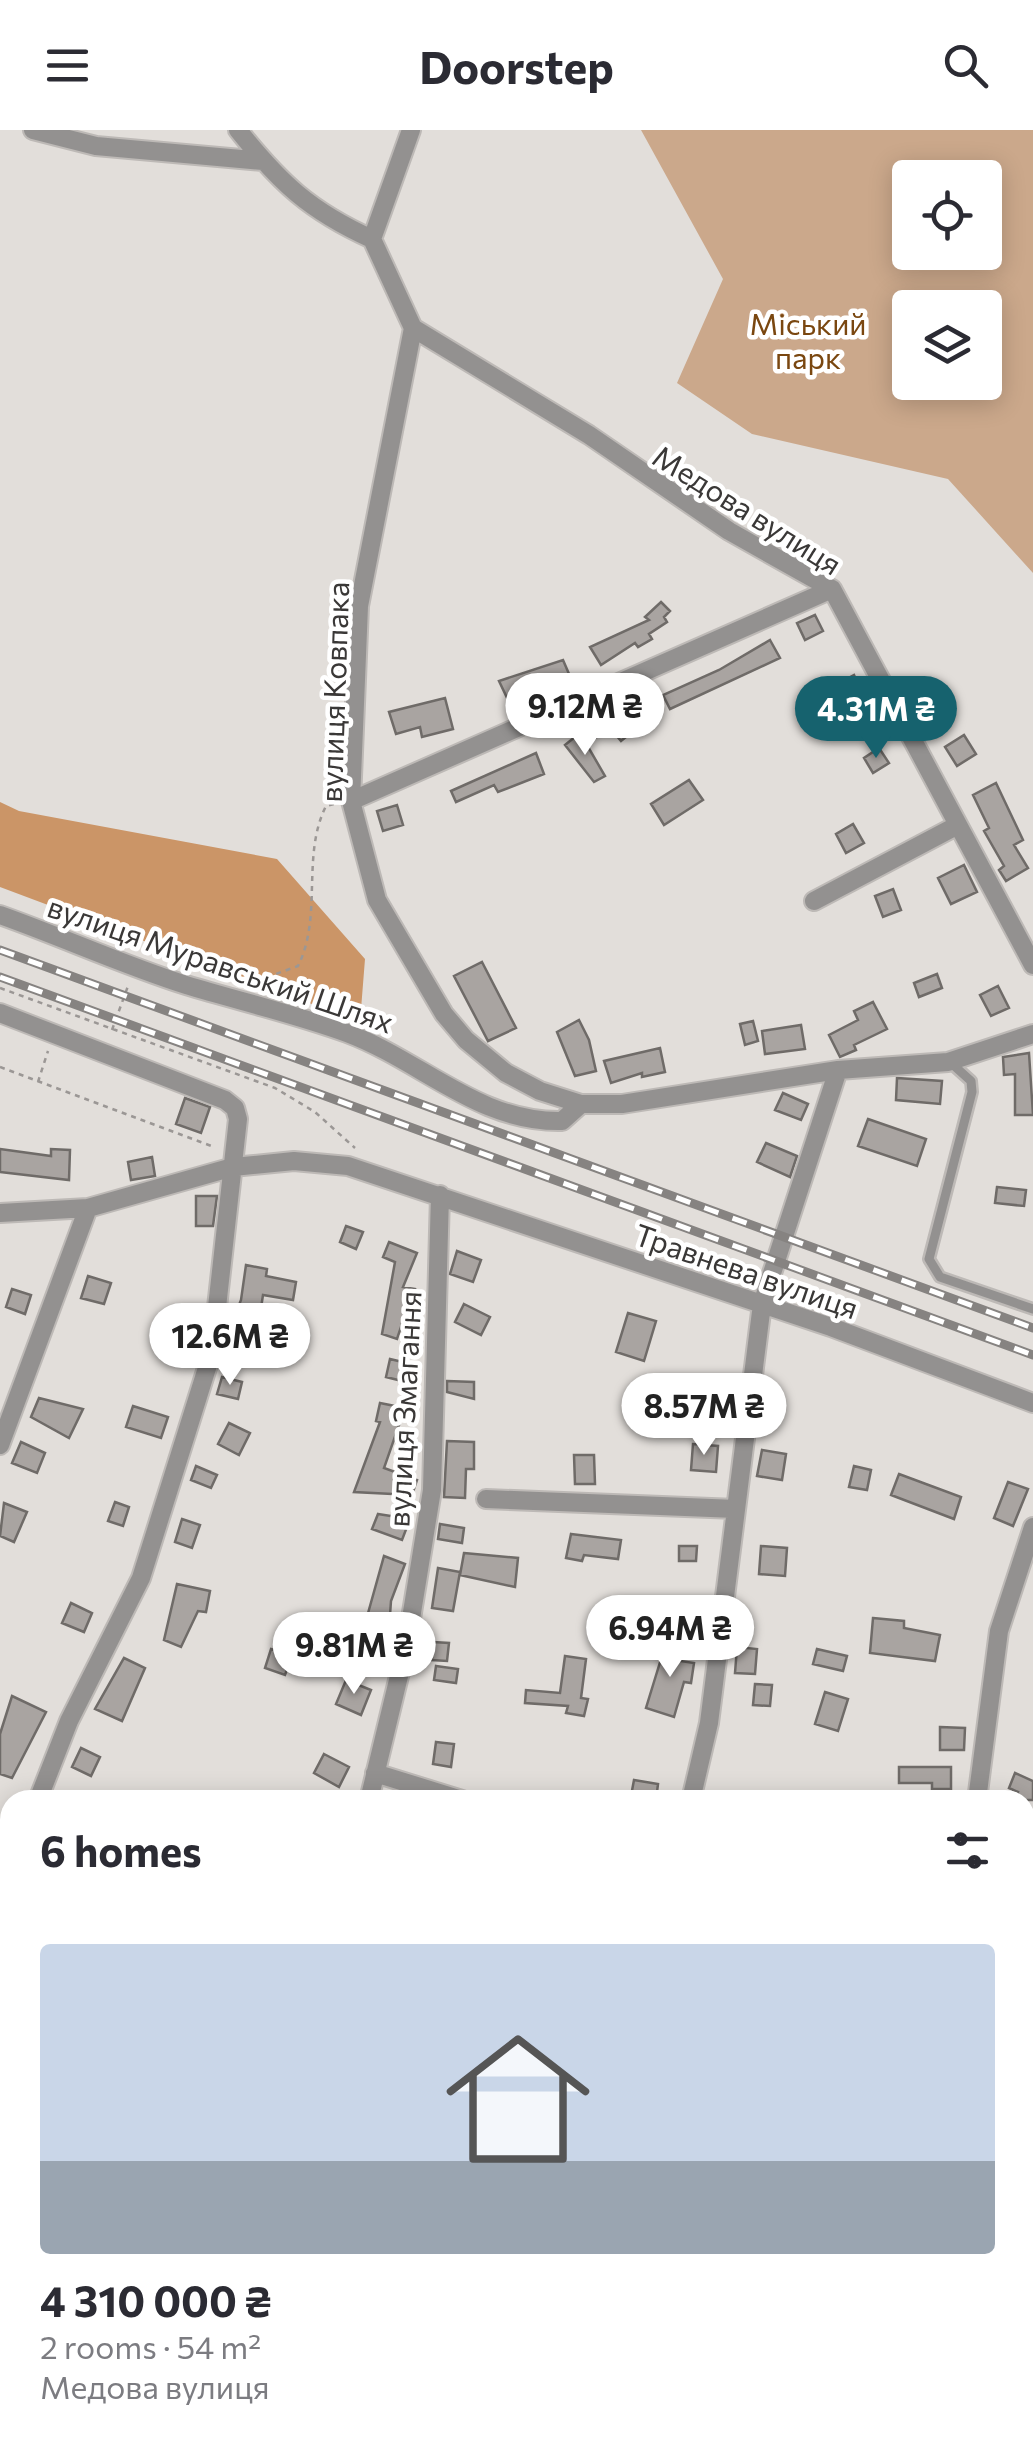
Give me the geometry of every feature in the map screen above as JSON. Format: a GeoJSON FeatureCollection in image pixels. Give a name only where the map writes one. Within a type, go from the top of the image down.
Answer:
{"type":"FeatureCollection","features":[{"type":"Feature","properties":{"kind":"street"},"geometry":{"type":"LineString","coordinates":[[33,130],[96,146],[263,161]]}},
{"type":"Feature","properties":{"kind":"street"},"geometry":{"type":"LineString","coordinates":[[238,130],[263,161],[322,216],[372,239],[413,328]]}},
{"type":"Feature","properties":{"kind":"street"},"geometry":{"type":"LineString","coordinates":[[372,239],[412,130]]}},
{"type":"Feature","properties":{"kind":"street","name":"Медова вулиця"},"geometry":{"type":"LineString","coordinates":[[413,328],[573,425],[729,531],[832,589],[1033,965]]}},
{"type":"Feature","properties":{"kind":"street","name":"вулиця Ковпака"},"geometry":{"type":"LineString","coordinates":[[413,328],[359,606],[352,801],[377,900],[444,1014],[506,1073],[540,1091],[581,1104],[622,1104],[838,1070],[948,1062],[1033,1034]]}},
{"type":"Feature","properties":{"kind":"street"},"geometry":{"type":"LineString","coordinates":[[352,801],[832,589]]}},
{"type":"Feature","properties":{"kind":"street"},"geometry":{"type":"LineString","coordinates":[[814,901],[958,825]]}},
{"type":"Feature","properties":{"kind":"street","name":"вулиця Муравський Шлях"},"geometry":{"type":"LineString","coordinates":[[0,915],[218,994],[360,1039],[403,1057],[496,1112],[533,1122],[562,1121],[581,1104]]}},
{"type":"Feature","properties":{"kind":"street"},"geometry":{"type":"LineString","coordinates":[[0,1013],[105,1050],[236,1108],[234,1160],[212,1352],[141,1578],[69,1721],[42,1790]]}},
{"type":"Feature","properties":{"kind":"street"},"geometry":{"type":"LineString","coordinates":[[693,1790],[709,1723],[762,1304],[838,1070]]}},
{"type":"Feature","properties":{"kind":"street","name":"Травнева вулиця"},"geometry":{"type":"LineString","coordinates":[[0,1213],[88,1208],[234,1160],[348,1166],[762,1304],[1033,1403]]}},
{"type":"Feature","properties":{"kind":"street","name":"вулиця Змагання"},"geometry":{"type":"LineString","coordinates":[[372,1790],[408,1643],[432,1490],[440,1195]]}},
{"type":"Feature","properties":{"kind":"street"},"geometry":{"type":"LineString","coordinates":[[0,1444],[88,1208]]}},
{"type":"Feature","properties":{"kind":"street"},"geometry":{"type":"LineString","coordinates":[[486,1500],[736,1509]]}},
{"type":"Feature","properties":{"kind":"street"},"geometry":{"type":"LineString","coordinates":[[978,1790],[1000,1631],[1033,1527]]}},
{"type":"Feature","properties":{"kind":"street"},"geometry":{"type":"LineString","coordinates":[[376,1773],[430,1790]]}},
{"type":"Feature","properties":{"kind":"lane"},"geometry":{"type":"LineString","coordinates":[[948,1062],[972,1081],[972,1092],[929,1259],[940,1277],[1033,1309]]}},
{"type":"Feature","properties":{"kind":"path"},"geometry":{"type":"LineString","coordinates":[[218,994],[298,966],[308,946],[314,830],[326,806],[352,801]]}},
{"type":"Feature","properties":{"kind":"path"},"geometry":{"type":"LineString","coordinates":[[105,1050],[136,965]]}},
{"type":"Feature","properties":{"kind":"path"},"geometry":{"type":"LineString","coordinates":[[0,988],[275,1088],[350,1140],[374,1174]]}},
{"type":"Feature","properties":{"kind":"path"},"geometry":{"type":"LineString","coordinates":[[38,1083],[55,1033]]}},
{"type":"Feature","properties":{"kind":"path"},"geometry":{"type":"LineString","coordinates":[[0,1068],[234,1160]]}},
{"type":"Feature","properties":{"kind":"green space","name":"Міський парк"},"geometry":{"type":"Polygon","coordinates":[[[641,130],[1033,130],[1033,573],[948,479],[752,434],[677,383],[723,279],[641,130]]]}},
{"type":"Feature","properties":{"kind":"shaded area"},"geometry":{"type":"Polygon","coordinates":[[[0,802],[19,811],[277,859],[365,959],[360,1022],[0,887],[0,802]]]}},
{"type":"Feature","properties":{"kind":"building"},"geometry":{"type":"Polygon","coordinates":[[[661,602],[670,611],[664,617],[667,622],[649,634],[652,639],[638,647],[635,643],[601,665],[590,647],[649,620],[645,617],[661,602]]]}},
{"type":"Feature","properties":{"kind":"building"},"geometry":{"type":"Polygon","coordinates":[[[815,615],[823,631],[805,640],[797,623],[815,615]]]}},
{"type":"Feature","properties":{"kind":"building"},"geometry":{"type":"Polygon","coordinates":[[[770,640],[780,658],[670,709],[663,695],[719,670],[770,640]]]}},
{"type":"Feature","properties":{"kind":"building"},"geometry":{"type":"Polygon","coordinates":[[[563,660],[569,674],[509,702],[499,681],[563,660]]]}},
{"type":"Feature","properties":{"kind":"building"},"geometry":{"type":"Polygon","coordinates":[[[854,675],[875,721],[858,730],[836,685],[854,675]]]}},
{"type":"Feature","properties":{"kind":"building"},"geometry":{"type":"Polygon","coordinates":[[[445,698],[453,729],[422,737],[420,727],[396,734],[389,712],[445,698]]]}},
{"type":"Feature","properties":{"kind":"building"},"geometry":{"type":"Polygon","coordinates":[[[623,710],[637,728],[621,741],[606,723],[623,710]]]}},
{"type":"Feature","properties":{"kind":"building"},"geometry":{"type":"Polygon","coordinates":[[[595,717],[605,731],[594,739],[584,725],[595,717]]]}},
{"type":"Feature","properties":{"kind":"building"},"geometry":{"type":"Polygon","coordinates":[[[580,733],[605,776],[594,782],[565,745],[580,733]]]}},
{"type":"Feature","properties":{"kind":"building"},"geometry":{"type":"Polygon","coordinates":[[[964,735],[976,754],[957,766],[945,747],[964,735]]]}},
{"type":"Feature","properties":{"kind":"building"},"geometry":{"type":"Polygon","coordinates":[[[879,748],[889,763],[873,773],[864,758],[879,748]]]}},
{"type":"Feature","properties":{"kind":"building"},"geometry":{"type":"Polygon","coordinates":[[[536,753],[544,774],[498,792],[494,785],[456,802],[451,791],[536,753]]]}},
{"type":"Feature","properties":{"kind":"building"},"geometry":{"type":"Polygon","coordinates":[[[689,780],[703,800],[664,825],[651,804],[689,780]]]}},
{"type":"Feature","properties":{"kind":"building"},"geometry":{"type":"Polygon","coordinates":[[[996,783],[1023,840],[1014,845],[1028,868],[1006,881],[999,870],[1004,866],[984,831],[989,828],[973,795],[996,783]]]}},
{"type":"Feature","properties":{"kind":"building"},"geometry":{"type":"Polygon","coordinates":[[[397,805],[403,825],[383,831],[377,811],[397,805]]]}},
{"type":"Feature","properties":{"kind":"building"},"geometry":{"type":"Polygon","coordinates":[[[853,824],[864,843],[846,853],[836,834],[853,824]]]}},
{"type":"Feature","properties":{"kind":"building"},"geometry":{"type":"Polygon","coordinates":[[[964,865],[977,892],[951,904],[938,878],[964,865]]]}},
{"type":"Feature","properties":{"kind":"building"},"geometry":{"type":"Polygon","coordinates":[[[893,889],[901,910],[883,917],[875,896],[893,889]]]}},
{"type":"Feature","properties":{"kind":"building"},"geometry":{"type":"Polygon","coordinates":[[[482,962],[516,1028],[488,1041],[454,976],[482,962]]]}},
{"type":"Feature","properties":{"kind":"building"},"geometry":{"type":"Polygon","coordinates":[[[937,974],[942,988],[919,997],[914,983],[937,974]]]}},
{"type":"Feature","properties":{"kind":"building"},"geometry":{"type":"Polygon","coordinates":[[[998,986],[1009,1008],[991,1016],[980,995],[998,986]]]}},
{"type":"Feature","properties":{"kind":"building"},"geometry":{"type":"Polygon","coordinates":[[[873,1002],[887,1029],[854,1045],[856,1050],[840,1057],[829,1035],[858,1020],[854,1011],[873,1002]]]}},
{"type":"Feature","properties":{"kind":"building"},"geometry":{"type":"Polygon","coordinates":[[[579,1020],[589,1040],[596,1071],[575,1076],[557,1032],[579,1020]]]}},
{"type":"Feature","properties":{"kind":"building"},"geometry":{"type":"Polygon","coordinates":[[[753,1021],[758,1041],[745,1045],[740,1024],[753,1021]]]}},
{"type":"Feature","properties":{"kind":"building"},"geometry":{"type":"Polygon","coordinates":[[[801,1025],[805,1049],[765,1054],[762,1031],[801,1025]]]}},
{"type":"Feature","properties":{"kind":"building"},"geometry":{"type":"Polygon","coordinates":[[[660,1048],[665,1072],[642,1077],[642,1073],[611,1083],[604,1061],[660,1048]]]}},
{"type":"Feature","properties":{"kind":"building"},"geometry":{"type":"Polygon","coordinates":[[[1029,1053],[1033,1115],[1015,1115],[1015,1074],[1004,1075],[1003,1057],[1029,1053]]]}},
{"type":"Feature","properties":{"kind":"building"},"geometry":{"type":"Polygon","coordinates":[[[897,1078],[942,1081],[940,1104],[896,1100],[897,1078]]]}},
{"type":"Feature","properties":{"kind":"building"},"geometry":{"type":"Polygon","coordinates":[[[783,1093],[808,1104],[801,1120],[775,1110],[783,1093]]]}},
{"type":"Feature","properties":{"kind":"building"},"geometry":{"type":"Polygon","coordinates":[[[185,1098],[210,1107],[201,1133],[176,1124],[185,1098]]]}},
{"type":"Feature","properties":{"kind":"building"},"geometry":{"type":"Polygon","coordinates":[[[868,1119],[926,1139],[917,1166],[858,1146],[868,1119]]]}},
{"type":"Feature","properties":{"kind":"building"},"geometry":{"type":"Polygon","coordinates":[[[766,1143],[797,1156],[790,1177],[757,1162],[766,1143]]]}},
{"type":"Feature","properties":{"kind":"building"},"geometry":{"type":"Polygon","coordinates":[[[0,1149],[51,1156],[51,1149],[70,1150],[69,1180],[0,1172],[0,1149]]]}},
{"type":"Feature","properties":{"kind":"building"},"geometry":{"type":"Polygon","coordinates":[[[152,1157],[155,1176],[131,1180],[128,1162],[152,1157]]]}},
{"type":"Feature","properties":{"kind":"building"},"geometry":{"type":"Polygon","coordinates":[[[997,1187],[1026,1190],[1024,1206],[995,1203],[997,1187]]]}},
{"type":"Feature","properties":{"kind":"building"},"geometry":{"type":"Polygon","coordinates":[[[196,1196],[217,1196],[213,1226],[196,1226],[196,1196]]]}},
{"type":"Feature","properties":{"kind":"building"},"geometry":{"type":"Polygon","coordinates":[[[346,1226],[363,1232],[356,1249],[340,1242],[346,1226]]]}},
{"type":"Feature","properties":{"kind":"building"},"geometry":{"type":"Polygon","coordinates":[[[389,1242],[417,1253],[403,1287],[415,1289],[410,1316],[405,1315],[397,1339],[382,1334],[395,1262],[383,1257],[389,1242]]]}},
{"type":"Feature","properties":{"kind":"building"},"geometry":{"type":"Polygon","coordinates":[[[457,1251],[481,1260],[473,1282],[450,1274],[457,1251]]]}},
{"type":"Feature","properties":{"kind":"building"},"geometry":{"type":"Polygon","coordinates":[[[246,1265],[267,1269],[266,1276],[296,1282],[293,1300],[263,1295],[259,1321],[262,1323],[252,1348],[226,1338],[241,1300],[246,1265]]]}},
{"type":"Feature","properties":{"kind":"building"},"geometry":{"type":"Polygon","coordinates":[[[88,1276],[111,1283],[104,1304],[81,1298],[88,1276]]]}},
{"type":"Feature","properties":{"kind":"building"},"geometry":{"type":"Polygon","coordinates":[[[12,1289],[31,1295],[25,1314],[6,1307],[12,1289]]]}},
{"type":"Feature","properties":{"kind":"building"},"geometry":{"type":"Polygon","coordinates":[[[464,1304],[490,1317],[481,1335],[455,1322],[464,1304]]]}},
{"type":"Feature","properties":{"kind":"building"},"geometry":{"type":"Polygon","coordinates":[[[628,1313],[656,1321],[644,1361],[616,1352],[628,1313]]]}},
{"type":"Feature","properties":{"kind":"building"},"geometry":{"type":"Polygon","coordinates":[[[390,1359],[415,1365],[410,1383],[386,1377],[390,1359]]]}},
{"type":"Feature","properties":{"kind":"building"},"geometry":{"type":"Polygon","coordinates":[[[222,1377],[242,1382],[238,1399],[217,1394],[222,1377]]]}},
{"type":"Feature","properties":{"kind":"building"},"geometry":{"type":"Polygon","coordinates":[[[447,1381],[474,1382],[474,1399],[447,1392],[447,1381]]]}},
{"type":"Feature","properties":{"kind":"building"},"geometry":{"type":"Polygon","coordinates":[[[680,1381],[706,1381],[706,1395],[700,1395],[697,1428],[669,1426],[671,1410],[680,1411],[680,1381]]]}},
{"type":"Feature","properties":{"kind":"building"},"geometry":{"type":"Polygon","coordinates":[[[39,1398],[83,1409],[69,1438],[31,1417],[39,1398]]]}},
{"type":"Feature","properties":{"kind":"building"},"geometry":{"type":"Polygon","coordinates":[[[380,1403],[405,1408],[384,1468],[417,1480],[412,1495],[354,1492],[380,1422],[376,1421],[380,1403]]]}},
{"type":"Feature","properties":{"kind":"building"},"geometry":{"type":"Polygon","coordinates":[[[133,1406],[168,1417],[161,1438],[126,1427],[133,1406]]]}},
{"type":"Feature","properties":{"kind":"building"},"geometry":{"type":"Polygon","coordinates":[[[229,1423],[250,1433],[239,1455],[218,1444],[229,1423]]]}},
{"type":"Feature","properties":{"kind":"building"},"geometry":{"type":"Polygon","coordinates":[[[447,1441],[474,1442],[474,1469],[466,1469],[465,1498],[444,1497],[447,1441]]]}},
{"type":"Feature","properties":{"kind":"building"},"geometry":{"type":"Polygon","coordinates":[[[21,1442],[45,1453],[37,1473],[12,1463],[21,1442]]]}},
{"type":"Feature","properties":{"kind":"building"},"geometry":{"type":"Polygon","coordinates":[[[693,1444],[718,1446],[716,1472],[691,1470],[693,1444]]]}},
{"type":"Feature","properties":{"kind":"building"},"geometry":{"type":"Polygon","coordinates":[[[762,1450],[786,1454],[782,1480],[757,1476],[762,1450]]]}},
{"type":"Feature","properties":{"kind":"building"},"geometry":{"type":"Polygon","coordinates":[[[574,1455],[594,1455],[595,1484],[575,1484],[574,1455]]]}},
{"type":"Feature","properties":{"kind":"building"},"geometry":{"type":"Polygon","coordinates":[[[196,1466],[217,1475],[211,1488],[191,1480],[196,1466]]]}},
{"type":"Feature","properties":{"kind":"building"},"geometry":{"type":"Polygon","coordinates":[[[854,1466],[871,1470],[867,1490],[849,1487],[854,1466]]]}},
{"type":"Feature","properties":{"kind":"building"},"geometry":{"type":"Polygon","coordinates":[[[899,1474],[961,1497],[954,1519],[891,1495],[899,1474]]]}},
{"type":"Feature","properties":{"kind":"building"},"geometry":{"type":"Polygon","coordinates":[[[1008,1482],[1028,1489],[1013,1526],[994,1518],[1008,1482]]]}},
{"type":"Feature","properties":{"kind":"building"},"geometry":{"type":"Polygon","coordinates":[[[115,1502],[129,1507],[123,1526],[108,1521],[115,1502]]]}},
{"type":"Feature","properties":{"kind":"building"},"geometry":{"type":"Polygon","coordinates":[[[4,1503],[27,1512],[14,1542],[0,1536],[4,1503]]]}},
{"type":"Feature","properties":{"kind":"building"},"geometry":{"type":"Polygon","coordinates":[[[378,1514],[410,1519],[402,1540],[372,1529],[378,1514]]]}},
{"type":"Feature","properties":{"kind":"building"},"geometry":{"type":"Polygon","coordinates":[[[182,1519],[200,1525],[192,1548],[175,1542],[182,1519]]]}},
{"type":"Feature","properties":{"kind":"building"},"geometry":{"type":"Polygon","coordinates":[[[440,1524],[464,1528],[462,1543],[438,1539],[440,1524]]]}},
{"type":"Feature","properties":{"kind":"building"},"geometry":{"type":"Polygon","coordinates":[[[571,1534],[621,1540],[618,1559],[584,1555],[582,1561],[566,1558],[571,1534]]]}},
{"type":"Feature","properties":{"kind":"building"},"geometry":{"type":"Polygon","coordinates":[[[679,1546],[697,1546],[696,1561],[679,1561],[679,1546]]]}},
{"type":"Feature","properties":{"kind":"building"},"geometry":{"type":"Polygon","coordinates":[[[761,1546],[787,1548],[785,1576],[759,1574],[761,1546]]]}},
{"type":"Feature","properties":{"kind":"building"},"geometry":{"type":"Polygon","coordinates":[[[464,1553],[518,1558],[515,1587],[460,1575],[464,1553]]]}},
{"type":"Feature","properties":{"kind":"building"},"geometry":{"type":"Polygon","coordinates":[[[384,1556],[405,1564],[391,1601],[389,1629],[365,1624],[384,1556]]]}},
{"type":"Feature","properties":{"kind":"building"},"geometry":{"type":"Polygon","coordinates":[[[438,1568],[460,1572],[453,1611],[432,1608],[438,1568]]]}},
{"type":"Feature","properties":{"kind":"building"},"geometry":{"type":"Polygon","coordinates":[[[177,1584],[210,1591],[206,1612],[198,1611],[181,1647],[164,1640],[177,1584]]]}},
{"type":"Feature","properties":{"kind":"building"},"geometry":{"type":"Polygon","coordinates":[[[71,1603],[92,1613],[84,1632],[62,1623],[71,1603]]]}},
{"type":"Feature","properties":{"kind":"building"},"geometry":{"type":"Polygon","coordinates":[[[873,1618],[904,1621],[904,1628],[940,1635],[935,1661],[870,1653],[873,1618]]]}},
{"type":"Feature","properties":{"kind":"building"},"geometry":{"type":"Polygon","coordinates":[[[669,1633],[678,1636],[674,1660],[694,1663],[691,1683],[684,1682],[674,1717],[646,1708],[669,1633]]]}},
{"type":"Feature","properties":{"kind":"building"},"geometry":{"type":"Polygon","coordinates":[[[433,1642],[449,1643],[447,1661],[432,1660],[433,1642]]]}},
{"type":"Feature","properties":{"kind":"building"},"geometry":{"type":"Polygon","coordinates":[[[737,1647],[757,1649],[755,1674],[735,1673],[737,1647]]]}},
{"type":"Feature","properties":{"kind":"building"},"geometry":{"type":"Polygon","coordinates":[[[271,1649],[292,1656],[285,1675],[265,1668],[271,1649]]]}},
{"type":"Feature","properties":{"kind":"building"},"geometry":{"type":"Polygon","coordinates":[[[817,1649],[847,1656],[843,1671],[813,1664],[817,1649]]]}},
{"type":"Feature","properties":{"kind":"building"},"geometry":{"type":"Polygon","coordinates":[[[565,1656],[586,1659],[581,1698],[588,1699],[584,1716],[566,1713],[568,1706],[525,1703],[526,1690],[560,1693],[565,1656]]]}},
{"type":"Feature","properties":{"kind":"building"},"geometry":{"type":"Polygon","coordinates":[[[124,1658],[145,1668],[122,1721],[95,1709],[124,1658]]]}},
{"type":"Feature","properties":{"kind":"building"},"geometry":{"type":"Polygon","coordinates":[[[436,1666],[458,1669],[456,1683],[434,1680],[436,1666]]]}},
{"type":"Feature","properties":{"kind":"building"},"geometry":{"type":"Polygon","coordinates":[[[346,1680],[371,1690],[361,1715],[336,1704],[346,1680]]]}},
{"type":"Feature","properties":{"kind":"building"},"geometry":{"type":"Polygon","coordinates":[[[755,1684],[772,1685],[770,1706],[753,1705],[755,1684]]]}},
{"type":"Feature","properties":{"kind":"building"},"geometry":{"type":"Polygon","coordinates":[[[825,1692],[848,1699],[838,1731],[815,1724],[825,1692]]]}},
{"type":"Feature","properties":{"kind":"building"},"geometry":{"type":"Polygon","coordinates":[[[12,1696],[46,1712],[12,1778],[0,1774],[0,1734],[12,1696]]]}},
{"type":"Feature","properties":{"kind":"building"},"geometry":{"type":"Polygon","coordinates":[[[940,1727],[965,1728],[964,1750],[940,1750],[940,1727]]]}},
{"type":"Feature","properties":{"kind":"building"},"geometry":{"type":"Polygon","coordinates":[[[436,1742],[454,1744],[451,1767],[433,1764],[436,1742]]]}},
{"type":"Feature","properties":{"kind":"building"},"geometry":{"type":"Polygon","coordinates":[[[81,1748],[100,1757],[91,1776],[72,1767],[81,1748]]]}},
{"type":"Feature","properties":{"kind":"building"},"geometry":{"type":"Polygon","coordinates":[[[324,1754],[349,1767],[339,1787],[314,1773],[324,1754]]]}},
{"type":"Feature","properties":{"kind":"building"},"geometry":{"type":"Polygon","coordinates":[[[899,1767],[951,1767],[951,1789],[932,1789],[932,1783],[899,1783],[899,1767]]]}},
{"type":"Feature","properties":{"kind":"building"},"geometry":{"type":"Polygon","coordinates":[[[1015,1773],[1033,1781],[1033,1790],[1009,1788],[1015,1773]]]}},
{"type":"Feature","properties":{"kind":"building"},"geometry":{"type":"Polygon","coordinates":[[[634,1780],[658,1784],[657,1790],[632,1790],[634,1780]]]}},
{"type":"Feature","properties":{"kind":"railway"},"geometry":{"type":"LineString","coordinates":[[0,950],[1033,1328]]}},
{"type":"Feature","properties":{"kind":"railway"},"geometry":{"type":"LineString","coordinates":[[0,977],[1033,1355]]}}]}
